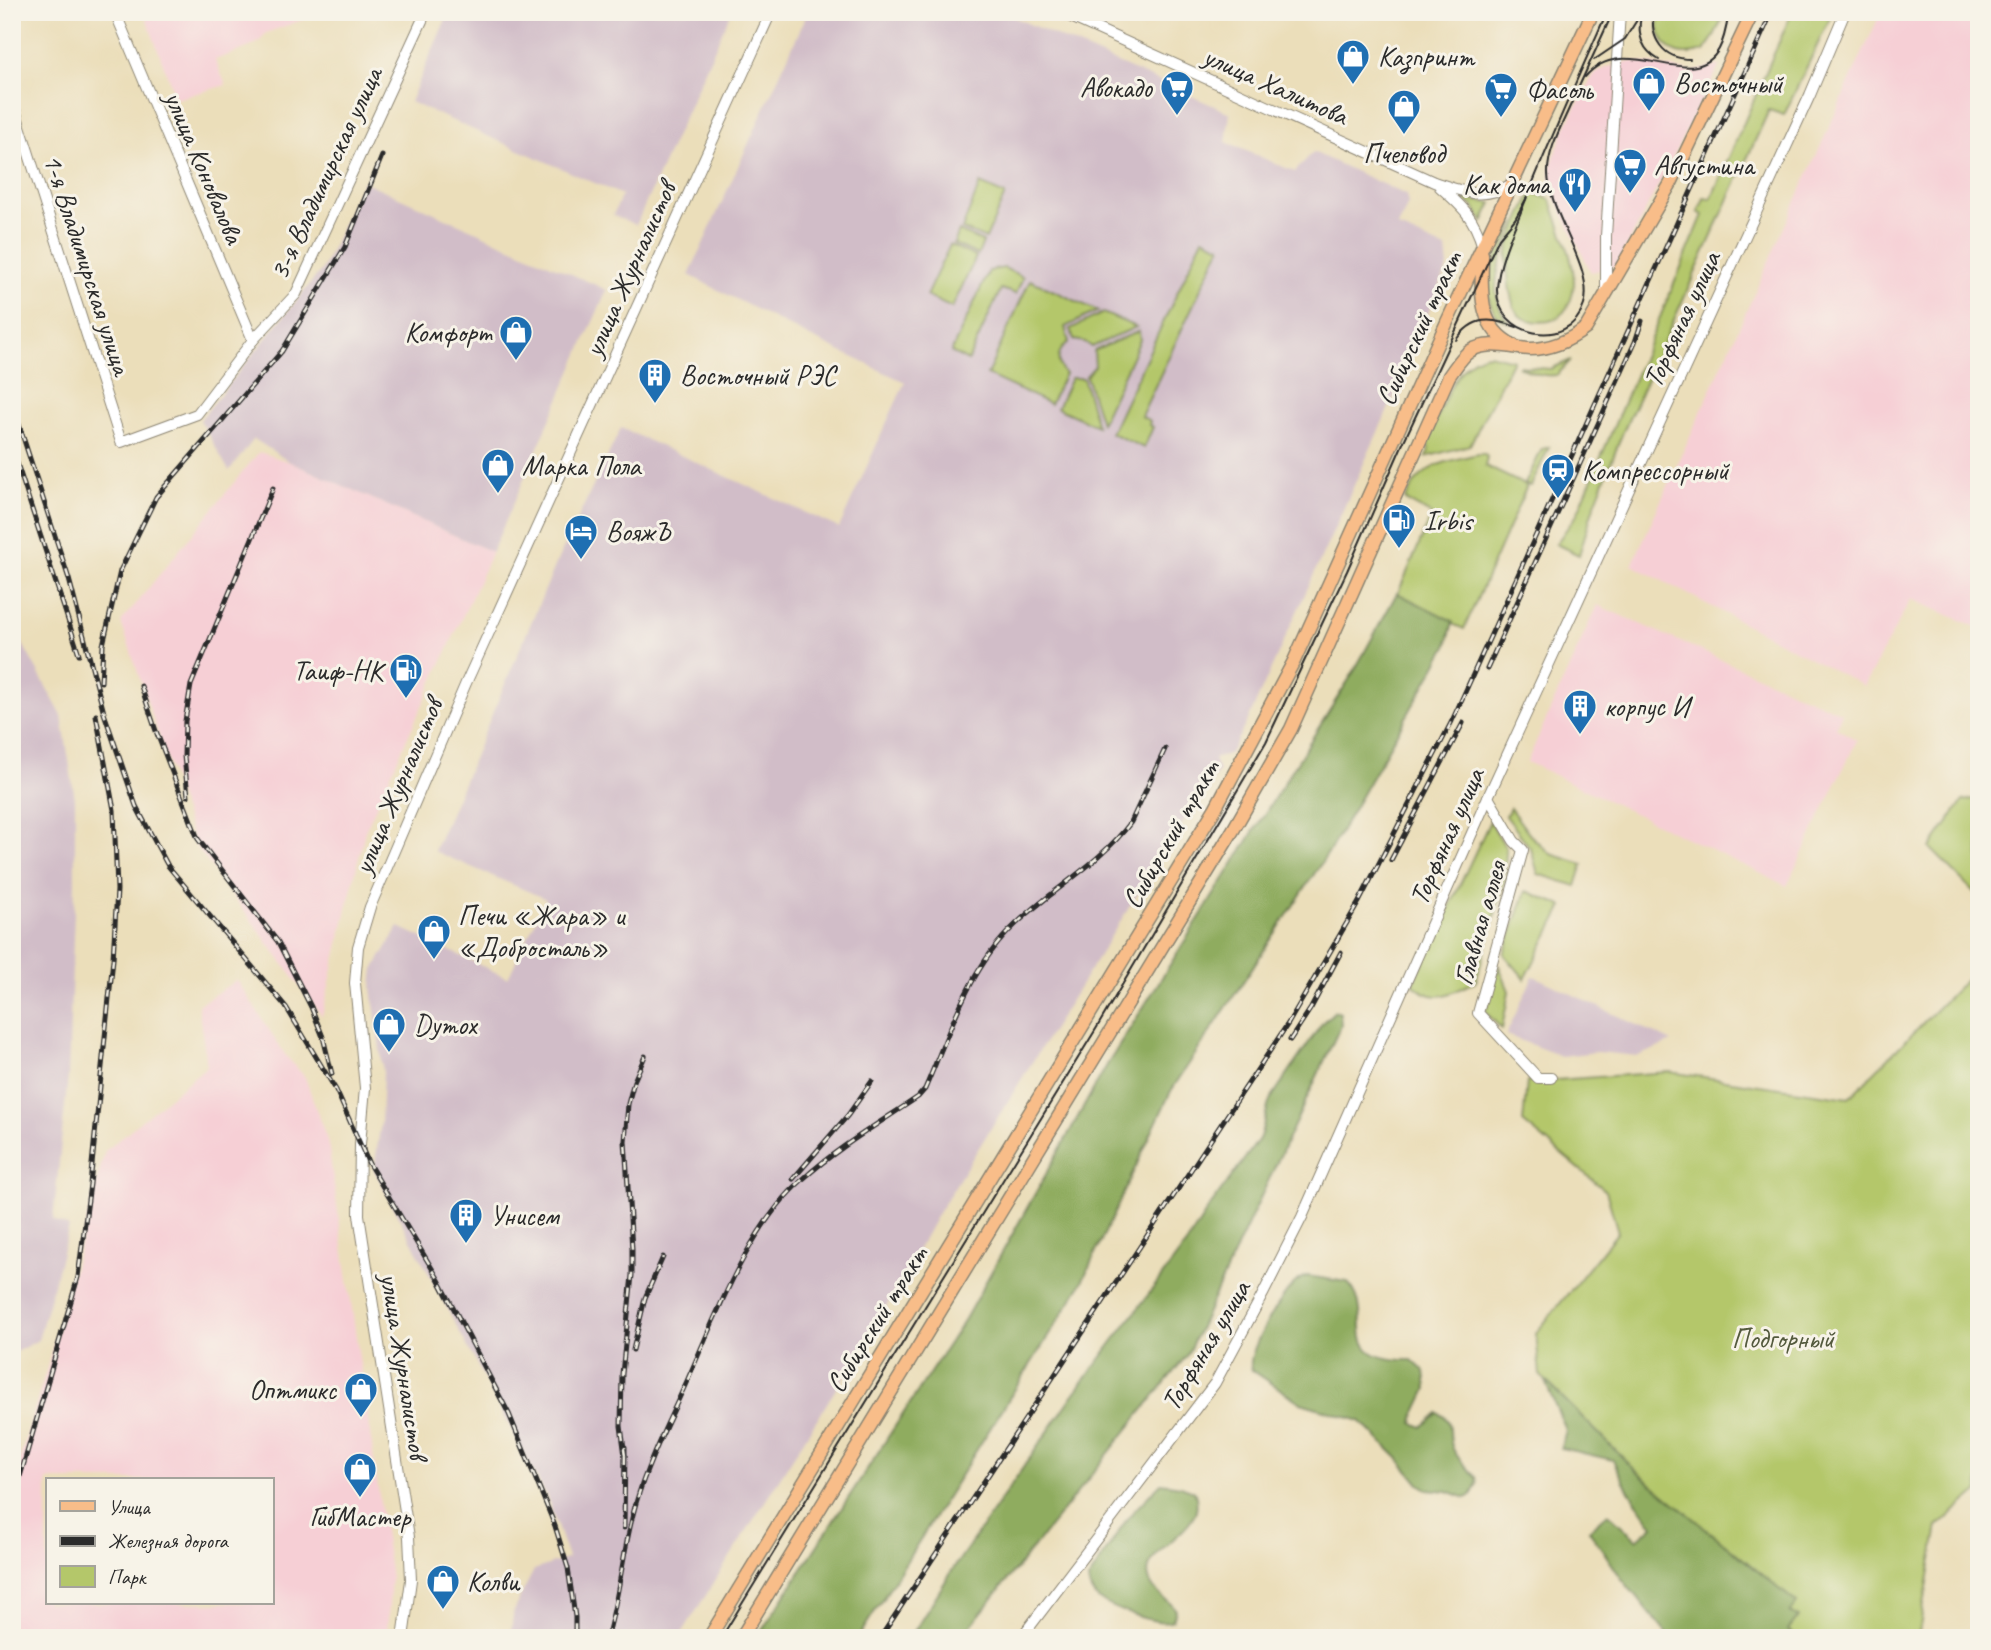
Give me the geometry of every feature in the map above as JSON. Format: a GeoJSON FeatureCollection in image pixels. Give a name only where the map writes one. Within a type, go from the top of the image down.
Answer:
{"type":"FeatureCollection","features":[{"type":"Feature","properties":{"kind":"main road","name":"Сибирский тракт"},"geometry":{"type":"LineString","coordinates":[[709,1638],[1214,809],[1294,662],[1447,322],[1593,12]]}},
{"type":"Feature","properties":{"kind":"main road","name":"Сибирский тракт"},"geometry":{"type":"LineString","coordinates":[[741,1638],[1291,729],[1449,376],[1471,351],[1485,346],[1543,348],[1571,339],[1586,328],[1671,183],[1744,33],[1751,12]]}},
{"type":"Feature","properties":{"kind":"main road"},"geometry":{"type":"LineString","coordinates":[[1483,248],[1481,292],[1487,320],[1497,334],[1518,347]]}},
{"type":"Feature","properties":{"kind":"street","name":"улица Коновалова"},"geometry":{"type":"LineString","coordinates":[[116,12],[253,340]]}},
{"type":"Feature","properties":{"kind":"street","name":"3-я Владимирская улица"},"geometry":{"type":"LineString","coordinates":[[121,442],[197,414],[253,340],[296,293],[426,12]]}},
{"type":"Feature","properties":{"kind":"street","name":"улица Журналистов"},"geometry":{"type":"LineString","coordinates":[[403,1638],[411,1580],[409,1537],[359,1215],[360,1144],[365,1088],[355,983],[358,947],[370,906],[466,683],[771,12]]}},
{"type":"Feature","properties":{"kind":"street","name":"улица Халитова"},"geometry":{"type":"LineString","coordinates":[[1060,12],[1434,182]]}},
{"type":"Feature","properties":{"kind":"street"},"geometry":{"type":"LineString","coordinates":[[1606,296],[1606,236],[1620,12]]}},
{"type":"Feature","properties":{"kind":"street","name":"Торфяная улица"},"geometry":{"type":"LineString","coordinates":[[1021,1638],[1190,1420],[1215,1383],[1303,1217],[1488,797],[1810,95],[1845,12]]}},
{"type":"Feature","properties":{"kind":"street","name":"1-я Владимирская улица"},"geometry":{"type":"LineString","coordinates":[[12,100],[121,442]]}},
{"type":"Feature","properties":{"kind":"street"},"geometry":{"type":"LineString","coordinates":[[1434,182],[1476,194],[1499,191],[1513,184]]}},
{"type":"Feature","properties":{"kind":"street"},"geometry":{"type":"LineString","coordinates":[[1434,182],[1465,209],[1478,231],[1483,248]]}},
{"type":"Feature","properties":{"kind":"street","name":"Главная аллея"},"geometry":{"type":"LineString","coordinates":[[1488,797],[1514,841],[1524,850],[1478,1013],[1538,1078],[1551,1078]]}},
{"type":"Feature","properties":{"kind":"shaded area"},"geometry":{"type":"Polygon","coordinates":[[[144,12],[324,12],[266,33],[250,47],[215,60],[226,85],[176,99],[144,12]]]}},
{"type":"Feature","properties":{"kind":"shaded area"},"geometry":{"type":"Polygon","coordinates":[[[449,12],[731,12],[636,225],[613,215],[622,195],[410,102],[449,12]]]}},
{"type":"Feature","properties":{"kind":"shaded area"},"geometry":{"type":"Polygon","coordinates":[[[808,12],[1002,12],[1230,113],[1226,142],[1295,172],[1313,152],[1406,195],[1408,204],[1398,227],[1446,249],[1448,267],[1406,370],[1250,716],[1230,753],[1214,759],[1219,771],[1178,829],[938,1213],[875,1327],[679,1638],[510,1638],[514,1609],[534,1570],[568,1558],[547,1497],[374,1170],[381,1122],[383,1072],[372,988],[374,969],[399,927],[508,978],[546,899],[434,851],[556,564],[621,428],[839,528],[905,382],[689,275],[808,12]]]}},
{"type":"Feature","properties":{"kind":"shaded area"},"geometry":{"type":"Polygon","coordinates":[[[1881,12],[1979,12],[1979,628],[1911,599],[1864,686],[1632,565],[1881,12]]]}},
{"type":"Feature","properties":{"kind":"shaded area"},"geometry":{"type":"Polygon","coordinates":[[[1634,61],[1692,72],[1720,65],[1617,266],[1591,272],[1550,186],[1551,165],[1566,126],[1593,75],[1607,67],[1634,61]]]}},
{"type":"Feature","properties":{"kind":"shaded area"},"geometry":{"type":"Polygon","coordinates":[[[363,181],[607,290],[492,552],[290,462],[254,439],[229,471],[200,420],[323,268],[363,181]]]}},
{"type":"Feature","properties":{"kind":"shaded area"},"geometry":{"type":"Polygon","coordinates":[[[259,452],[290,462],[492,552],[365,831],[322,1016],[195,845],[121,622],[259,452]]]}},
{"type":"Feature","properties":{"kind":"shaded area"},"geometry":{"type":"Polygon","coordinates":[[[1597,605],[1842,713],[1836,728],[1857,740],[1787,886],[1527,762],[1597,605]]]}},
{"type":"Feature","properties":{"kind":"shaded area"},"geometry":{"type":"Polygon","coordinates":[[[19,637],[62,716],[75,799],[75,885],[68,1076],[53,1220],[69,1227],[38,1340],[12,1354],[12,641],[19,637]]]}},
{"type":"Feature","properties":{"kind":"shaded area"},"geometry":{"type":"Polygon","coordinates":[[[1533,976],[1672,1042],[1638,1056],[1597,1052],[1561,1056],[1506,1035],[1533,976]]]}},
{"type":"Feature","properties":{"kind":"shaded area"},"geometry":{"type":"Polygon","coordinates":[[[237,980],[286,1056],[305,1077],[328,1143],[391,1578],[387,1632],[300,1638],[139,1638],[12,1632],[12,1484],[47,1368],[105,1151],[207,1066],[198,1005],[237,980]]]}},
{"type":"Feature","properties":{"kind":"shaded area"},"geometry":{"type":"Polygon","coordinates":[[[12,1632],[29,1633],[139,1638],[12,1638],[12,1632]]]}},
{"type":"Feature","properties":{"kind":"shaded area"},"geometry":{"type":"Polygon","coordinates":[[[387,1632],[386,1638],[300,1638],[387,1632]]]}},
{"type":"Feature","properties":{"kind":"green space"},"geometry":{"type":"Polygon","coordinates":[[[1659,12],[1725,12],[1704,51],[1687,54],[1672,51],[1663,40],[1658,27],[1659,12]]]}},
{"type":"Feature","properties":{"kind":"green space"},"geometry":{"type":"Polygon","coordinates":[[[1792,12],[1833,12],[1784,115],[1769,110],[1623,432],[1593,509],[1579,555],[1556,544],[1577,514],[1703,215],[1698,212],[1704,198],[1711,199],[1792,12]]]}},
{"type":"Feature","properties":{"kind":"green space"},"geometry":{"type":"Polygon","coordinates":[[[980,184],[1005,195],[986,239],[962,229],[980,184]]]}},
{"type":"Feature","properties":{"kind":"green space"},"geometry":{"type":"Polygon","coordinates":[[[1532,192],[1551,200],[1574,274],[1573,293],[1567,308],[1557,318],[1542,322],[1527,320],[1519,315],[1513,302],[1508,275],[1507,258],[1510,245],[1532,192]]]}},
{"type":"Feature","properties":{"kind":"green space"},"geometry":{"type":"Polygon","coordinates":[[[1461,193],[1477,201],[1492,203],[1483,222],[1474,207],[1460,196],[1461,193]]]}},
{"type":"Feature","properties":{"kind":"green space"},"geometry":{"type":"Polygon","coordinates":[[[1515,222],[1501,260],[1496,287],[1497,300],[1510,323],[1498,316],[1491,304],[1489,291],[1495,260],[1515,222]]]}},
{"type":"Feature","properties":{"kind":"green space"},"geometry":{"type":"Polygon","coordinates":[[[959,231],[983,242],[978,255],[954,244],[959,231]]]}},
{"type":"Feature","properties":{"kind":"green space"},"geometry":{"type":"Polygon","coordinates":[[[1203,238],[1221,246],[1141,416],[1150,421],[1149,425],[1153,427],[1144,448],[1111,433],[1203,238]]]}},
{"type":"Feature","properties":{"kind":"green space"},"geometry":{"type":"Polygon","coordinates":[[[950,245],[976,257],[952,308],[926,296],[950,245]]]}},
{"type":"Feature","properties":{"kind":"green space"},"geometry":{"type":"Polygon","coordinates":[[[1004,268],[1023,277],[1016,294],[1001,289],[968,361],[951,352],[989,271],[1004,268]]]}},
{"type":"Feature","properties":{"kind":"green space"},"geometry":{"type":"Polygon","coordinates":[[[1030,280],[1098,311],[1065,327],[1069,342],[1062,349],[1059,361],[1065,374],[1050,404],[987,375],[1030,280]]]}},
{"type":"Feature","properties":{"kind":"green space"},"geometry":{"type":"Polygon","coordinates":[[[1103,313],[1136,327],[1092,347],[1085,342],[1074,340],[1070,329],[1103,313]]]}},
{"type":"Feature","properties":{"kind":"green space"},"geometry":{"type":"Polygon","coordinates":[[[1139,331],[1140,340],[1101,423],[1086,376],[1095,366],[1094,351],[1139,331]]]}},
{"type":"Feature","properties":{"kind":"green space"},"geometry":{"type":"Polygon","coordinates":[[[1489,354],[1513,360],[1470,445],[1426,457],[1429,450],[1428,440],[1450,388],[1467,365],[1489,354]]]}},
{"type":"Feature","properties":{"kind":"green space"},"geometry":{"type":"Polygon","coordinates":[[[1571,360],[1557,375],[1541,375],[1518,366],[1550,369],[1571,360]]]}},
{"type":"Feature","properties":{"kind":"green space"},"geometry":{"type":"Polygon","coordinates":[[[1071,378],[1083,378],[1097,426],[1057,408],[1071,378]]]}},
{"type":"Feature","properties":{"kind":"green space"},"geometry":{"type":"Polygon","coordinates":[[[1549,447],[1531,486],[1525,484],[1542,449],[1549,447]]]}},
{"type":"Feature","properties":{"kind":"green space"},"geometry":{"type":"Polygon","coordinates":[[[1485,454],[1487,457],[1485,466],[1527,486],[1464,629],[1395,600],[1432,515],[1405,500],[1419,478],[1434,466],[1485,454]]]}},
{"type":"Feature","properties":{"kind":"green space"},"geometry":{"type":"Polygon","coordinates":[[[1397,593],[1453,621],[1447,646],[1330,850],[1171,1091],[1080,1286],[858,1638],[757,1638],[965,1319],[1107,1065],[1353,673],[1397,593]]]}},
{"type":"Feature","properties":{"kind":"green space"},"geometry":{"type":"Polygon","coordinates":[[[1979,798],[1979,897],[1930,848],[1963,801],[1979,798]]]}},
{"type":"Feature","properties":{"kind":"green space"},"geometry":{"type":"Polygon","coordinates":[[[1510,808],[1530,835],[1551,854],[1583,864],[1576,886],[1538,874],[1531,849],[1506,816],[1510,808]]]}},
{"type":"Feature","properties":{"kind":"green space"},"geometry":{"type":"Polygon","coordinates":[[[1490,821],[1506,848],[1505,879],[1476,981],[1444,995],[1429,995],[1413,984],[1490,821]]]}},
{"type":"Feature","properties":{"kind":"green space"},"geometry":{"type":"Polygon","coordinates":[[[1526,891],[1563,906],[1525,979],[1504,954],[1526,891]]]}},
{"type":"Feature","properties":{"kind":"green space"},"geometry":{"type":"Polygon","coordinates":[[[1499,966],[1509,991],[1502,1029],[1485,1012],[1499,966]]]}},
{"type":"Feature","properties":{"kind":"green space","name":"Подгорный"},"geometry":{"type":"Polygon","coordinates":[[[1979,966],[1979,1491],[1938,1526],[1918,1638],[1798,1638],[1787,1630],[1797,1618],[1790,1613],[1796,1603],[1637,1472],[1540,1375],[1536,1333],[1618,1232],[1606,1191],[1523,1122],[1527,1082],[1669,1072],[1849,1098],[1979,966]]]}},
{"type":"Feature","properties":{"kind":"green space"},"geometry":{"type":"Polygon","coordinates":[[[1335,1011],[1340,1013],[1341,1025],[1187,1355],[961,1638],[910,1638],[953,1569],[1074,1394],[1187,1243],[1259,1139],[1270,1100],[1323,1022],[1335,1011]]]}},
{"type":"Feature","properties":{"kind":"green space"},"geometry":{"type":"Polygon","coordinates":[[[1307,1276],[1347,1282],[1356,1295],[1365,1344],[1372,1353],[1387,1358],[1412,1360],[1425,1372],[1427,1389],[1413,1423],[1422,1427],[1438,1413],[1444,1416],[1449,1423],[1454,1450],[1476,1477],[1477,1483],[1471,1496],[1466,1498],[1447,1491],[1427,1489],[1419,1484],[1398,1458],[1360,1421],[1301,1403],[1252,1370],[1254,1351],[1274,1310],[1291,1287],[1307,1276]]]}},
{"type":"Feature","properties":{"kind":"green space"},"geometry":{"type":"Polygon","coordinates":[[[1544,1379],[1637,1472],[1797,1603],[1790,1613],[1798,1617],[1788,1630],[1798,1638],[1670,1638],[1622,1579],[1589,1530],[1608,1513],[1637,1540],[1653,1526],[1629,1491],[1613,1460],[1561,1448],[1566,1430],[1544,1379]]]}},
{"type":"Feature","properties":{"kind":"green space"},"geometry":{"type":"Polygon","coordinates":[[[1161,1483],[1194,1491],[1197,1506],[1183,1531],[1151,1562],[1148,1574],[1153,1587],[1176,1610],[1173,1620],[1166,1621],[1135,1615],[1105,1603],[1094,1595],[1088,1580],[1128,1517],[1161,1483]]]}},
{"type":"Feature","properties":{"kind":"tram line"},"geometry":{"type":"LineString","coordinates":[[1607,12],[1543,158],[1500,267],[1497,288],[1500,305],[1508,318],[1520,327],[1534,332],[1549,333],[1564,329],[1576,320],[1584,305],[1586,290],[1583,275],[1550,190],[1548,165],[1552,147],[1613,12]]}},
{"type":"Feature","properties":{"kind":"tram line"},"geometry":{"type":"LineString","coordinates":[[1594,60],[1625,39],[1642,12]]}},
{"type":"Feature","properties":{"kind":"tram line"},"geometry":{"type":"LineString","coordinates":[[1654,12],[1654,30],[1660,45],[1672,55],[1690,59]]}},
{"type":"Feature","properties":{"kind":"tram line"},"geometry":{"type":"LineString","coordinates":[[1585,77],[1601,64],[1619,59],[1638,59],[1676,66],[1693,66],[1707,62],[1721,45],[1729,12]]}},
{"type":"Feature","properties":{"kind":"tram line"},"geometry":{"type":"LineString","coordinates":[[1641,16],[1642,41],[1648,51],[1659,60]]}},
{"type":"Feature","properties":{"kind":"tram line"},"geometry":{"type":"LineString","coordinates":[[721,1638],[1096,1029],[1266,742],[1499,238],[1515,219],[1526,199]]}},
{"type":"Feature","properties":{"kind":"tram line"},"geometry":{"type":"LineString","coordinates":[[1456,340],[1469,326],[1483,321],[1499,321],[1517,327]]}},
{"type":"Feature","properties":{"kind":"railway"},"geometry":{"type":"LineString","coordinates":[[880,1638],[1289,1022],[1359,902],[1452,721],[1772,12]]}},
{"type":"Feature","properties":{"kind":"railway"},"geometry":{"type":"LineString","coordinates":[[101,682],[103,645],[120,571],[156,497],[282,351],[345,247],[382,156]]}},
{"type":"Feature","properties":{"kind":"railway"},"geometry":{"type":"LineString","coordinates":[[1487,669],[1635,342],[1642,321]]}},
{"type":"Feature","properties":{"kind":"railway"},"geometry":{"type":"LineString","coordinates":[[12,403],[69,579],[104,713],[136,806],[168,866],[286,1007],[336,1090],[369,1164],[439,1280],[509,1414],[555,1526],[568,1568],[575,1638]]}},
{"type":"Feature","properties":{"kind":"railway"},"geometry":{"type":"LineString","coordinates":[[12,448],[79,654]]}},
{"type":"Feature","properties":{"kind":"railway"},"geometry":{"type":"LineString","coordinates":[[188,796],[184,756],[185,721],[191,685],[273,488]]}},
{"type":"Feature","properties":{"kind":"railway"},"geometry":{"type":"LineString","coordinates":[[141,686],[198,839],[278,942],[311,1007],[323,1037],[332,1074]]}},
{"type":"Feature","properties":{"kind":"railway"},"geometry":{"type":"LineString","coordinates":[[12,1547],[17,1487],[78,1277],[113,959],[117,890],[114,810],[96,715]]}},
{"type":"Feature","properties":{"kind":"railway"},"geometry":{"type":"LineString","coordinates":[[1391,860],[1463,723]]}},
{"type":"Feature","properties":{"kind":"railway"},"geometry":{"type":"LineString","coordinates":[[607,1638],[632,1520],[646,1472],[749,1248],[782,1200],[815,1168],[918,1097],[925,1089],[962,1002],[985,961],[1015,925],[1119,837],[1131,822],[1165,749]]}},
{"type":"Feature","properties":{"kind":"railway"},"geometry":{"type":"LineString","coordinates":[[1290,1040],[1311,1008],[1341,952]]}},
{"type":"Feature","properties":{"kind":"railway"},"geometry":{"type":"LineString","coordinates":[[625,1456],[621,1426],[622,1374],[632,1275],[625,1141],[628,1104],[645,1056]]}},
{"type":"Feature","properties":{"kind":"railway"},"geometry":{"type":"LineString","coordinates":[[793,1179],[848,1115],[872,1081]]}},
{"type":"Feature","properties":{"kind":"railway"},"geometry":{"type":"LineString","coordinates":[[633,1350],[645,1298],[663,1257]]}},
{"type":"Feature","properties":{"kind":"railway"},"geometry":{"type":"LineString","coordinates":[[624,1528],[625,1447]]}},
{"type":"Feature","properties":{"kind":"place","name":"Казпринт"},"geometry":{"type":"Point","coordinates":[1353,86]}},
{"type":"Feature","properties":{"kind":"place","name":"Восточный"},"geometry":{"type":"Point","coordinates":[1649,113]}},
{"type":"Feature","properties":{"kind":"place","name":"Авокадо"},"geometry":{"type":"Point","coordinates":[1177,117]}},
{"type":"Feature","properties":{"kind":"place","name":"Фасоль"},"geometry":{"type":"Point","coordinates":[1501,119]}},
{"type":"Feature","properties":{"kind":"place","name":"Пчеловод"},"geometry":{"type":"Point","coordinates":[1404,136]}},
{"type":"Feature","properties":{"kind":"place","name":"Августина"},"geometry":{"type":"Point","coordinates":[1630,195]}},
{"type":"Feature","properties":{"kind":"place","name":"Как дома"},"geometry":{"type":"Point","coordinates":[1575,214]}},
{"type":"Feature","properties":{"kind":"place","name":"Комфорт"},"geometry":{"type":"Point","coordinates":[516,362]}},
{"type":"Feature","properties":{"kind":"place","name":"Восточный РЭС"},"geometry":{"type":"Point","coordinates":[655,405]}},
{"type":"Feature","properties":{"kind":"place","name":"Марка Пола"},"geometry":{"type":"Point","coordinates":[498,495]}},
{"type":"Feature","properties":{"kind":"place","name":"Компрессорный"},"geometry":{"type":"Point","coordinates":[1558,500]}},
{"type":"Feature","properties":{"kind":"place","name":"Irbis"},"geometry":{"type":"Point","coordinates":[1399,550]}},
{"type":"Feature","properties":{"kind":"place","name":"ВояжЪ"},"geometry":{"type":"Point","coordinates":[581,561]}},
{"type":"Feature","properties":{"kind":"place","name":"Таиф-НК"},"geometry":{"type":"Point","coordinates":[406,700]}},
{"type":"Feature","properties":{"kind":"place","name":"корпус И"},"geometry":{"type":"Point","coordinates":[1580,736]}},
{"type":"Feature","properties":{"kind":"place","name":"Печи «Жара» и «Добросталь»"},"geometry":{"type":"Point","coordinates":[434,961]}},
{"type":"Feature","properties":{"kind":"place","name":"Dymox"},"geometry":{"type":"Point","coordinates":[389,1054]}},
{"type":"Feature","properties":{"kind":"place","name":"Унисем"},"geometry":{"type":"Point","coordinates":[466,1245]}},
{"type":"Feature","properties":{"kind":"place","name":"Оптмикс"},"geometry":{"type":"Point","coordinates":[361,1419]}},
{"type":"Feature","properties":{"kind":"place","name":"ГибМастер"},"geometry":{"type":"Point","coordinates":[360,1499]}},
{"type":"Feature","properties":{"kind":"place","name":"Колви"},"geometry":{"type":"Point","coordinates":[443,1611]}}]}
